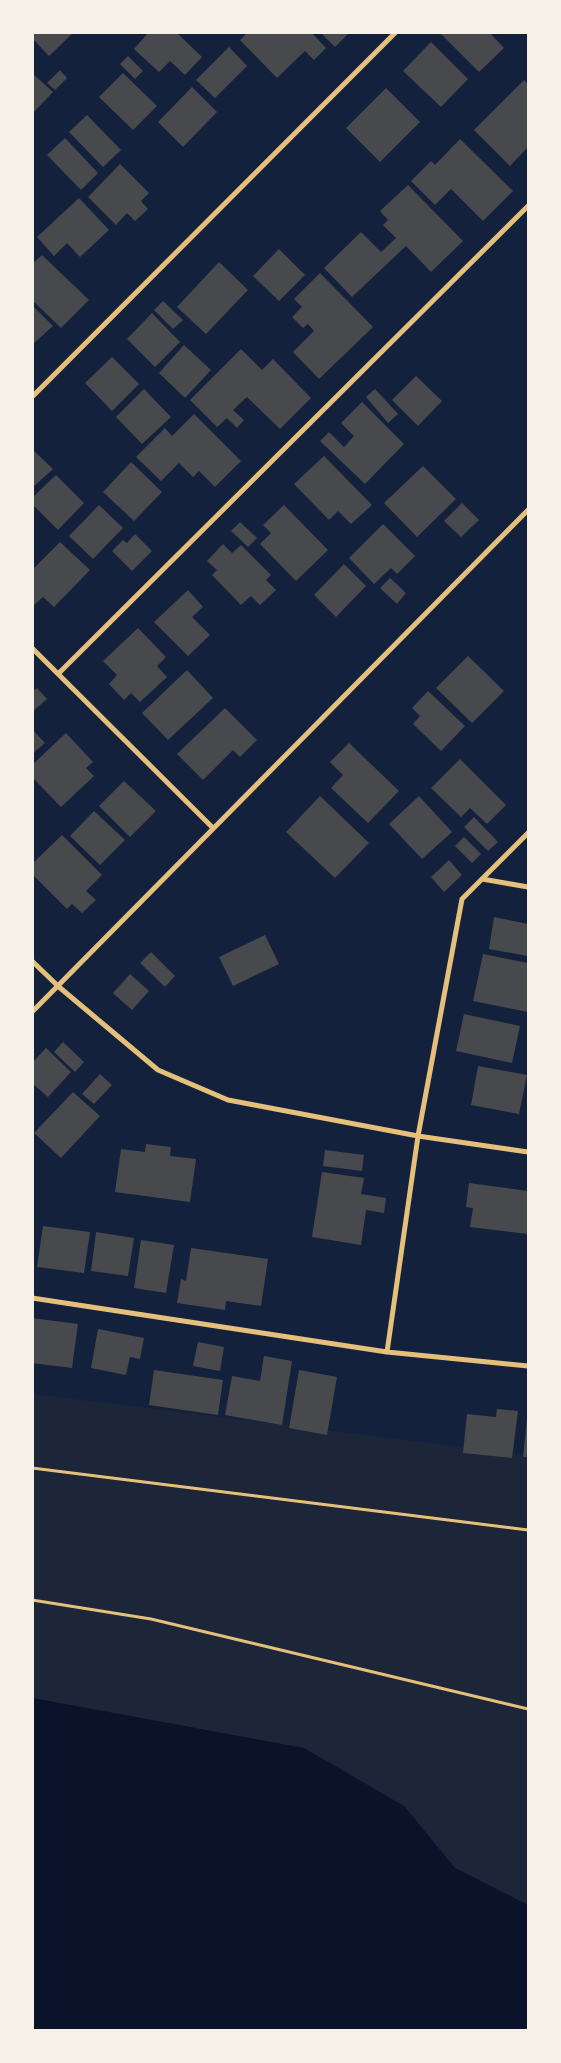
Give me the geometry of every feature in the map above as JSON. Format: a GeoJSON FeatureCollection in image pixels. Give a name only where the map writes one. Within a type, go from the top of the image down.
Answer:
{"type":"FeatureCollection","features":[{"type":"Feature","properties":{"kind":"street"},"geometry":{"type":"LineString","coordinates":[[32,397],[396,32]]}},
{"type":"Feature","properties":{"kind":"street"},"geometry":{"type":"LineString","coordinates":[[58,674],[528,206]]}},
{"type":"Feature","properties":{"kind":"street"},"geometry":{"type":"LineString","coordinates":[[32,1012],[59,987],[213,828],[528,510]]}},
{"type":"Feature","properties":{"kind":"street"},"geometry":{"type":"LineString","coordinates":[[32,648],[213,828]]}},
{"type":"Feature","properties":{"kind":"street"},"geometry":{"type":"LineString","coordinates":[[387,1352],[418,1136],[462,899],[528,833]]}},
{"type":"Feature","properties":{"kind":"street"},"geometry":{"type":"LineString","coordinates":[[482,879],[528,887]]}},
{"type":"Feature","properties":{"kind":"street"},"geometry":{"type":"LineString","coordinates":[[32,961],[59,987],[158,1070],[228,1100],[418,1136],[528,1152]]}},
{"type":"Feature","properties":{"kind":"street"},"geometry":{"type":"LineString","coordinates":[[32,1298],[387,1352],[528,1366]]}},
{"type":"Feature","properties":{"kind":"path"},"geometry":{"type":"LineString","coordinates":[[32,1468],[528,1530]]}},
{"type":"Feature","properties":{"kind":"path"},"geometry":{"type":"LineString","coordinates":[[32,1600],[151,1619],[528,1708]]}},
{"type":"Feature","properties":{"kind":"shaded area"},"geometry":{"type":"Polygon","coordinates":[[[33,1394],[528,1455],[528,1905],[455,1868],[404,1806],[33,1698],[33,1394]]]}},
{"type":"Feature","properties":{"kind":"shaded area"},"geometry":{"type":"Polygon","coordinates":[[[33,1698],[304,1748],[404,1806],[455,1868],[528,1905],[528,2030],[33,2030],[33,1698]]]}},
{"type":"Feature","properties":{"kind":"building"},"geometry":{"type":"Polygon","coordinates":[[[32,32],[74,32],[49,56],[32,38],[32,32]]]}},
{"type":"Feature","properties":{"kind":"building"},"geometry":{"type":"Polygon","coordinates":[[[149,32],[176,32],[202,57],[185,75],[170,61],[159,72],[134,49],[149,32]]]}},
{"type":"Feature","properties":{"kind":"building"},"geometry":{"type":"Polygon","coordinates":[[[248,32],[311,32],[326,48],[314,60],[305,51],[277,78],[240,40],[248,32]]]}},
{"type":"Feature","properties":{"kind":"building"},"geometry":{"type":"Polygon","coordinates":[[[320,32],[350,32],[335,47],[320,32]]]}},
{"type":"Feature","properties":{"kind":"building"},"geometry":{"type":"Polygon","coordinates":[[[439,32],[489,32],[504,48],[479,72],[439,32]]]}},
{"type":"Feature","properties":{"kind":"building"},"geometry":{"type":"Polygon","coordinates":[[[431,42],[468,79],[441,107],[403,71],[431,42]]]}},
{"type":"Feature","properties":{"kind":"building"},"geometry":{"type":"Polygon","coordinates":[[[229,47],[247,66],[215,98],[196,80],[229,47]]]}},
{"type":"Feature","properties":{"kind":"building"},"geometry":{"type":"Polygon","coordinates":[[[128,56],[143,71],[135,79],[120,64],[128,56]]]}},
{"type":"Feature","properties":{"kind":"building"},"geometry":{"type":"Polygon","coordinates":[[[60,70],[67,78],[55,90],[47,83],[60,70]]]}},
{"type":"Feature","properties":{"kind":"building"},"geometry":{"type":"Polygon","coordinates":[[[32,73],[53,92],[32,114],[32,73]]]}},
{"type":"Feature","properties":{"kind":"building"},"geometry":{"type":"Polygon","coordinates":[[[123,73],[157,106],[133,130],[99,97],[123,73]]]}},
{"type":"Feature","properties":{"kind":"building"},"geometry":{"type":"Polygon","coordinates":[[[524,80],[528,84],[528,147],[510,166],[474,130],[524,80]]]}},
{"type":"Feature","properties":{"kind":"building"},"geometry":{"type":"Polygon","coordinates":[[[192,87],[217,112],[183,147],[158,122],[192,87]]]}},
{"type":"Feature","properties":{"kind":"building"},"geometry":{"type":"Polygon","coordinates":[[[386,88],[420,122],[380,162],[346,128],[386,88]]]}},
{"type":"Feature","properties":{"kind":"building"},"geometry":{"type":"Polygon","coordinates":[[[87,115],[121,150],[103,167],[69,132],[87,115]]]}},
{"type":"Feature","properties":{"kind":"building"},"geometry":{"type":"Polygon","coordinates":[[[65,138],[98,173],[81,190],[47,155],[65,138]]]}},
{"type":"Feature","properties":{"kind":"building"},"geometry":{"type":"Polygon","coordinates":[[[460,139],[513,191],[483,221],[451,189],[435,205],[411,181],[431,161],[435,165],[460,139]]]}},
{"type":"Feature","properties":{"kind":"building"},"geometry":{"type":"Polygon","coordinates":[[[120,164],[149,193],[141,201],[148,209],[135,221],[127,213],[116,225],[88,197],[120,164]]]}},
{"type":"Feature","properties":{"kind":"building"},"geometry":{"type":"Polygon","coordinates":[[[408,185],[463,241],[431,272],[406,246],[352,297],[324,268],[361,232],[381,252],[396,238],[383,225],[388,220],[380,211],[408,185]]]}},
{"type":"Feature","properties":{"kind":"building"},"geometry":{"type":"Polygon","coordinates":[[[79,198],[109,230],[80,257],[67,243],[54,256],[37,237],[79,198]]]}},
{"type":"Feature","properties":{"kind":"building"},"geometry":{"type":"Polygon","coordinates":[[[279,249],[305,275],[279,301],[253,276],[279,249]]]}},
{"type":"Feature","properties":{"kind":"building"},"geometry":{"type":"Polygon","coordinates":[[[42,255],[89,300],[61,328],[32,300],[32,264],[42,255]]]}},
{"type":"Feature","properties":{"kind":"building"},"geometry":{"type":"Polygon","coordinates":[[[219,262],[248,290],[206,334],[177,307],[219,262]]]}},
{"type":"Feature","properties":{"kind":"building"},"geometry":{"type":"Polygon","coordinates":[[[320,273],[373,327],[319,379],[293,352],[314,331],[308,324],[303,328],[292,317],[302,307],[294,299],[320,273]]]}},
{"type":"Feature","properties":{"kind":"building"},"geometry":{"type":"Polygon","coordinates":[[[163,301],[183,320],[173,329],[154,310],[163,301]]]}},
{"type":"Feature","properties":{"kind":"building"},"geometry":{"type":"Polygon","coordinates":[[[32,305],[53,326],[32,345],[32,305]]]}},
{"type":"Feature","properties":{"kind":"building"},"geometry":{"type":"Polygon","coordinates":[[[152,313],[180,342],[155,367],[127,339],[152,313]]]}},
{"type":"Feature","properties":{"kind":"building"},"geometry":{"type":"Polygon","coordinates":[[[184,345],[211,370],[185,398],[159,373],[184,345]]]}},
{"type":"Feature","properties":{"kind":"building"},"geometry":{"type":"Polygon","coordinates":[[[241,349],[262,370],[273,359],[311,398],[280,429],[247,397],[233,410],[244,420],[237,428],[227,418],[217,427],[190,400],[241,349]]]}},
{"type":"Feature","properties":{"kind":"building"},"geometry":{"type":"Polygon","coordinates":[[[112,357],[139,384],[112,411],[85,383],[112,357]]]}},
{"type":"Feature","properties":{"kind":"building"},"geometry":{"type":"Polygon","coordinates":[[[416,376],[442,401],[418,426],[392,400],[416,376]]]}},
{"type":"Feature","properties":{"kind":"building"},"geometry":{"type":"Polygon","coordinates":[[[144,389],[171,417],[142,444],[116,417],[144,389]]]}},
{"type":"Feature","properties":{"kind":"building"},"geometry":{"type":"Polygon","coordinates":[[[375,389],[398,414],[388,423],[366,397],[375,389]]]}},
{"type":"Feature","properties":{"kind":"building"},"geometry":{"type":"Polygon","coordinates":[[[362,402],[404,444],[365,484],[320,441],[329,432],[344,447],[354,436],[341,423],[362,402]]]}},
{"type":"Feature","properties":{"kind":"building"},"geometry":{"type":"Polygon","coordinates":[[[194,414],[241,461],[215,487],[199,471],[193,477],[179,463],[161,481],[136,457],[165,428],[172,436],[194,414]]]}},
{"type":"Feature","properties":{"kind":"building"},"geometry":{"type":"Polygon","coordinates":[[[32,449],[53,469],[32,488],[32,449]]]}},
{"type":"Feature","properties":{"kind":"building"},"geometry":{"type":"Polygon","coordinates":[[[324,456],[372,505],[351,524],[338,511],[329,520],[294,484],[324,456]]]}},
{"type":"Feature","properties":{"kind":"building"},"geometry":{"type":"Polygon","coordinates":[[[131,462],[162,492],[134,521],[103,492],[131,462]]]}},
{"type":"Feature","properties":{"kind":"building"},"geometry":{"type":"Polygon","coordinates":[[[423,466],[456,499],[417,537],[384,503],[423,466]]]}},
{"type":"Feature","properties":{"kind":"building"},"geometry":{"type":"Polygon","coordinates":[[[56,475],[84,503],[58,530],[32,504],[32,498],[56,475]]]}},
{"type":"Feature","properties":{"kind":"building"},"geometry":{"type":"Polygon","coordinates":[[[462,503],[479,520],[461,537],[444,521],[462,503]]]}},
{"type":"Feature","properties":{"kind":"building"},"geometry":{"type":"Polygon","coordinates":[[[99,505],[123,528],[93,559],[69,536],[99,505]]]}},
{"type":"Feature","properties":{"kind":"building"},"geometry":{"type":"Polygon","coordinates":[[[284,505],[328,550],[296,581],[260,544],[271,533],[263,525],[284,505]]]}},
{"type":"Feature","properties":{"kind":"building"},"geometry":{"type":"Polygon","coordinates":[[[240,522],[257,538],[248,547],[231,531],[240,522]]]}},
{"type":"Feature","properties":{"kind":"building"},"geometry":{"type":"Polygon","coordinates":[[[383,524],[415,556],[397,574],[391,568],[374,584],[349,558],[383,524]]]}},
{"type":"Feature","properties":{"kind":"building"},"geometry":{"type":"Polygon","coordinates":[[[135,534],[152,551],[132,571],[112,551],[123,540],[127,543],[135,534]]]}},
{"type":"Feature","properties":{"kind":"building"},"geometry":{"type":"Polygon","coordinates":[[[60,542],[90,570],[54,607],[43,597],[32,607],[32,570],[60,542]]]}},
{"type":"Feature","properties":{"kind":"building"},"geometry":{"type":"Polygon","coordinates":[[[223,544],[232,553],[241,545],[271,575],[266,580],[276,590],[260,605],[251,596],[241,605],[212,575],[217,570],[207,561],[223,544]]]}},
{"type":"Feature","properties":{"kind":"building"},"geometry":{"type":"Polygon","coordinates":[[[344,564],[366,586],[336,617],[314,595],[344,564]]]}},
{"type":"Feature","properties":{"kind":"building"},"geometry":{"type":"Polygon","coordinates":[[[390,578],[406,593],[397,604],[380,588],[390,578]]]}},
{"type":"Feature","properties":{"kind":"building"},"geometry":{"type":"Polygon","coordinates":[[[188,590],[203,607],[192,617],[210,635],[188,656],[154,622],[188,590]]]}},
{"type":"Feature","properties":{"kind":"building"},"geometry":{"type":"Polygon","coordinates":[[[138,628],[166,657],[157,666],[167,677],[140,702],[131,693],[124,700],[109,684],[117,675],[103,661],[138,628]]]}},
{"type":"Feature","properties":{"kind":"building"},"geometry":{"type":"Polygon","coordinates":[[[468,656],[504,691],[472,723],[436,688],[468,656]]]}},
{"type":"Feature","properties":{"kind":"building"},"geometry":{"type":"Polygon","coordinates":[[[187,670],[213,698],[168,740],[142,713],[187,670]]]}},
{"type":"Feature","properties":{"kind":"building"},"geometry":{"type":"Polygon","coordinates":[[[37,688],[47,699],[32,712],[32,692],[37,688]]]}},
{"type":"Feature","properties":{"kind":"building"},"geometry":{"type":"Polygon","coordinates":[[[428,691],[465,726],[441,751],[413,724],[420,716],[412,708],[428,691]]]}},
{"type":"Feature","properties":{"kind":"building"},"geometry":{"type":"Polygon","coordinates":[[[225,708],[257,740],[240,757],[233,750],[203,780],[177,754],[225,708]]]}},
{"type":"Feature","properties":{"kind":"building"},"geometry":{"type":"Polygon","coordinates":[[[32,729],[45,743],[32,754],[32,729]]]}},
{"type":"Feature","properties":{"kind":"building"},"geometry":{"type":"Polygon","coordinates":[[[66,733],[93,762],[86,768],[94,776],[61,807],[32,777],[32,765],[66,733]]]}},
{"type":"Feature","properties":{"kind":"building"},"geometry":{"type":"Polygon","coordinates":[[[349,743],[399,791],[368,823],[331,788],[343,775],[330,762],[349,743]]]}},
{"type":"Feature","properties":{"kind":"building"},"geometry":{"type":"Polygon","coordinates":[[[460,759],[506,805],[487,824],[470,808],[461,817],[431,788],[460,759]]]}},
{"type":"Feature","properties":{"kind":"building"},"geometry":{"type":"Polygon","coordinates":[[[124,781],[156,811],[130,837],[99,806],[124,781]]]}},
{"type":"Feature","properties":{"kind":"building"},"geometry":{"type":"Polygon","coordinates":[[[320,796],[369,843],[335,878],[286,832],[320,796]]]}},
{"type":"Feature","properties":{"kind":"building"},"geometry":{"type":"Polygon","coordinates":[[[419,796],[452,832],[422,859],[389,824],[419,796]]]}},
{"type":"Feature","properties":{"kind":"building"},"geometry":{"type":"Polygon","coordinates":[[[94,811],[125,840],[100,865],[70,836],[94,811]]]}},
{"type":"Feature","properties":{"kind":"building"},"geometry":{"type":"Polygon","coordinates":[[[474,817],[498,842],[488,851],[464,827],[474,817]]]}},
{"type":"Feature","properties":{"kind":"building"},"geometry":{"type":"Polygon","coordinates":[[[62,835],[102,875],[86,891],[96,900],[82,913],[72,904],[67,909],[32,874],[32,864],[62,835]]]}},
{"type":"Feature","properties":{"kind":"building"},"geometry":{"type":"Polygon","coordinates":[[[464,837],[481,854],[472,863],[455,846],[464,837]]]}},
{"type":"Feature","properties":{"kind":"building"},"geometry":{"type":"Polygon","coordinates":[[[449,860],[462,875],[444,892],[431,877],[449,860]]]}},
{"type":"Feature","properties":{"kind":"building"},"geometry":{"type":"Polygon","coordinates":[[[494,917],[528,924],[528,956],[489,949],[494,917]]]}},
{"type":"Feature","properties":{"kind":"building"},"geometry":{"type":"Polygon","coordinates":[[[265,935],[279,964],[233,986],[219,957],[265,935]]]}},
{"type":"Feature","properties":{"kind":"building"},"geometry":{"type":"Polygon","coordinates":[[[151,952],[175,976],[165,987],[140,963],[151,952]]]}},
{"type":"Feature","properties":{"kind":"building"},"geometry":{"type":"Polygon","coordinates":[[[483,954],[528,963],[528,1012],[473,1001],[483,954]]]}},
{"type":"Feature","properties":{"kind":"building"},"geometry":{"type":"Polygon","coordinates":[[[130,974],[149,991],[132,1010],[113,993],[130,974]]]}},
{"type":"Feature","properties":{"kind":"building"},"geometry":{"type":"Polygon","coordinates":[[[464,1014],[520,1026],[512,1063],[456,1051],[464,1014]]]}},
{"type":"Feature","properties":{"kind":"building"},"geometry":{"type":"Polygon","coordinates":[[[63,1042],[84,1062],[75,1072],[54,1052],[63,1042]]]}},
{"type":"Feature","properties":{"kind":"building"},"geometry":{"type":"Polygon","coordinates":[[[46,1048],[71,1072],[48,1097],[32,1083],[32,1063],[46,1048]]]}},
{"type":"Feature","properties":{"kind":"building"},"geometry":{"type":"Polygon","coordinates":[[[478,1066],[527,1075],[519,1114],[471,1105],[478,1066]]]}},
{"type":"Feature","properties":{"kind":"building"},"geometry":{"type":"Polygon","coordinates":[[[100,1074],[112,1085],[94,1104],[82,1094],[100,1074]]]}},
{"type":"Feature","properties":{"kind":"building"},"geometry":{"type":"Polygon","coordinates":[[[73,1092],[100,1116],[61,1158],[34,1133],[73,1092]]]}},
{"type":"Feature","properties":{"kind":"building"},"geometry":{"type":"Polygon","coordinates":[[[146,1144],[171,1147],[170,1156],[196,1159],[190,1202],[115,1192],[121,1149],[145,1152],[146,1144]]]}},
{"type":"Feature","properties":{"kind":"building"},"geometry":{"type":"Polygon","coordinates":[[[325,1150],[364,1155],[362,1171],[323,1166],[325,1150]]]}},
{"type":"Feature","properties":{"kind":"building"},"geometry":{"type":"Polygon","coordinates":[[[322,1172],[364,1178],[361,1194],[386,1198],[384,1213],[366,1210],[361,1245],[312,1237],[322,1172]]]}},
{"type":"Feature","properties":{"kind":"building"},"geometry":{"type":"Polygon","coordinates":[[[469,1183],[528,1191],[528,1234],[470,1227],[473,1208],[466,1207],[469,1183]]]}},
{"type":"Feature","properties":{"kind":"building"},"geometry":{"type":"Polygon","coordinates":[[[43,1226],[90,1232],[84,1273],[37,1267],[43,1226]]]}},
{"type":"Feature","properties":{"kind":"building"},"geometry":{"type":"Polygon","coordinates":[[[96,1232],[134,1238],[128,1276],[91,1271],[96,1232]]]}},
{"type":"Feature","properties":{"kind":"building"},"geometry":{"type":"Polygon","coordinates":[[[141,1240],[174,1245],[166,1293],[134,1288],[141,1240]]]}},
{"type":"Feature","properties":{"kind":"building"},"geometry":{"type":"Polygon","coordinates":[[[191,1248],[268,1259],[261,1306],[226,1301],[225,1310],[177,1303],[181,1279],[186,1281],[191,1248]]]}},
{"type":"Feature","properties":{"kind":"building"},"geometry":{"type":"Polygon","coordinates":[[[32,1318],[78,1324],[72,1368],[32,1363],[32,1318]]]}},
{"type":"Feature","properties":{"kind":"building"},"geometry":{"type":"Polygon","coordinates":[[[98,1329],[144,1338],[140,1359],[130,1357],[126,1375],[91,1368],[98,1329]]]}},
{"type":"Feature","properties":{"kind":"building"},"geometry":{"type":"Polygon","coordinates":[[[198,1342],[224,1347],[220,1371],[193,1366],[198,1342]]]}},
{"type":"Feature","properties":{"kind":"building"},"geometry":{"type":"Polygon","coordinates":[[[264,1356],[292,1361],[282,1425],[225,1415],[232,1376],[260,1381],[264,1356]]]}},
{"type":"Feature","properties":{"kind":"building"},"geometry":{"type":"Polygon","coordinates":[[[154,1370],[223,1380],[218,1415],[149,1405],[154,1370]]]}},
{"type":"Feature","properties":{"kind":"building"},"geometry":{"type":"Polygon","coordinates":[[[299,1370],[337,1377],[327,1435],[289,1428],[299,1370]]]}},
{"type":"Feature","properties":{"kind":"building"},"geometry":{"type":"Polygon","coordinates":[[[497,1409],[518,1411],[512,1458],[463,1453],[467,1414],[496,1417],[497,1409]]]}},
{"type":"Feature","properties":{"kind":"building"},"geometry":{"type":"Polygon","coordinates":[[[527,1419],[528,1457],[523,1457],[527,1419]]]}}]}
